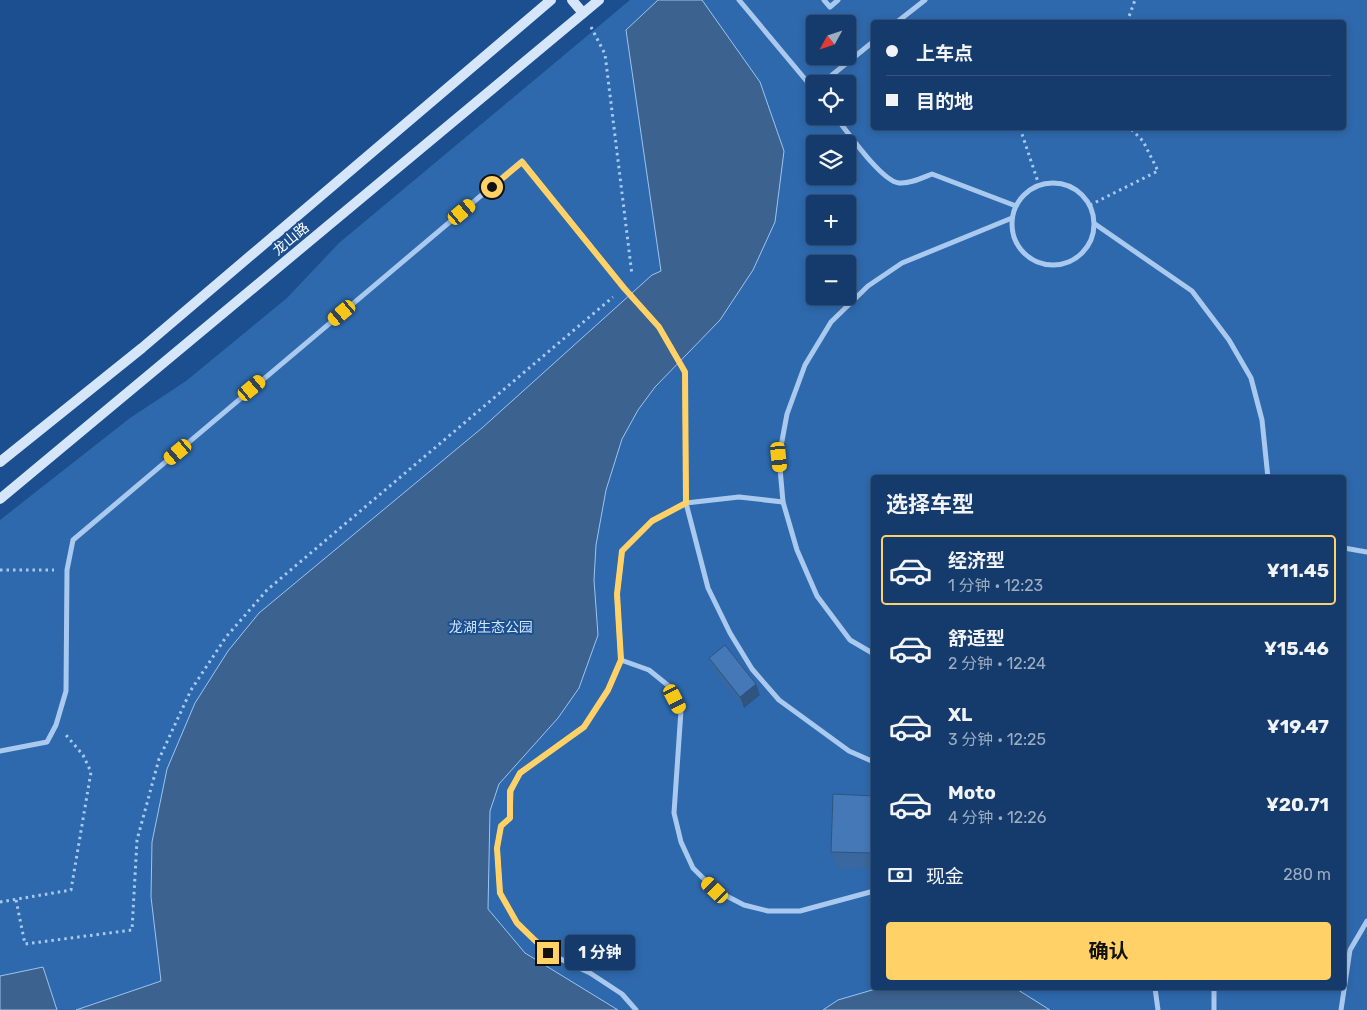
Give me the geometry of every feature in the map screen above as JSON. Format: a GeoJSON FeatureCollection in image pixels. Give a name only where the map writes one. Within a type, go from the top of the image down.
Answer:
{"type":"FeatureCollection","features":[{"type":"Feature","properties":{"kind":"street","name":"龙山路"},"geometry":{"type":"LineString","coordinates":[[0,462],[142,348],[551,0]]}},
{"type":"Feature","properties":{"kind":"street"},"geometry":{"type":"LineString","coordinates":[[572,0],[583,13]]}},
{"type":"Feature","properties":{"kind":"street","name":"龙山路"},"geometry":{"type":"LineString","coordinates":[[0,499],[599,0]]}},
{"type":"Feature","properties":{"kind":"street"},"geometry":{"type":"LineString","coordinates":[[739,0],[806,80]]}},
{"type":"Feature","properties":{"kind":"street"},"geometry":{"type":"LineString","coordinates":[[824,0],[830,7],[838,0]]}},
{"type":"Feature","properties":{"kind":"street"},"geometry":{"type":"LineString","coordinates":[[900,20],[925,0]]}},
{"type":"Feature","properties":{"kind":"street"},"geometry":{"type":"LineString","coordinates":[[832,75],[871,43]]}},
{"type":"Feature","properties":{"kind":"street"},"geometry":{"type":"LineString","coordinates":[[842,125],[883,174],[898,183],[918,180],[932,174],[1016,206]]}},
{"type":"Feature","properties":{"kind":"street"},"geometry":{"type":"LineString","coordinates":[[0,751],[47,742],[56,725],[66,691],[67,570],[73,540],[522,162],[624,288],[659,327],[685,372],[686,503],[708,588],[752,669],[779,700],[849,751],[871,761]]}},
{"type":"Feature","properties":{"kind":"street"},"geometry":{"type":"LineString","coordinates":[[1062,184],[1078,192],[1090,204],[1095,224],[1093,237],[1086,250],[1076,259],[1064,265],[1050,266],[1037,263],[1025,256],[1017,245],[1012,232],[1012,218],[1016,206],[1022,197],[1039,185],[1062,184]]}},
{"type":"Feature","properties":{"kind":"street"},"geometry":{"type":"LineString","coordinates":[[871,652],[850,640],[817,596],[797,550],[783,502],[779,457],[787,414],[805,365],[831,322],[868,286],[902,263],[1012,218]]}},
{"type":"Feature","properties":{"kind":"street"},"geometry":{"type":"LineString","coordinates":[[1095,224],[1192,292],[1229,340],[1252,378],[1262,420],[1268,475]]}},
{"type":"Feature","properties":{"kind":"street"},"geometry":{"type":"LineString","coordinates":[[636,1010],[622,994],[598,978],[548,953],[517,923],[500,893],[497,848],[501,826],[510,818],[510,791],[520,773],[584,727],[608,690],[621,660],[617,594],[622,551],[652,521],[686,503],[739,497],[783,502]]}},
{"type":"Feature","properties":{"kind":"street"},"geometry":{"type":"LineString","coordinates":[[1346,548],[1367,552]]}},
{"type":"Feature","properties":{"kind":"street"},"geometry":{"type":"LineString","coordinates":[[621,660],[649,670],[670,687],[681,710],[674,813],[680,842],[693,868],[715,890],[744,904],[768,911],[800,911],[871,891]]}},
{"type":"Feature","properties":{"kind":"street"},"geometry":{"type":"LineString","coordinates":[[1346,977],[1350,950],[1367,921]]}},
{"type":"Feature","properties":{"kind":"street"},"geometry":{"type":"LineString","coordinates":[[1155,990],[1158,1010]]}},
{"type":"Feature","properties":{"kind":"street"},"geometry":{"type":"LineString","coordinates":[[1214,990],[1214,1010]]}},
{"type":"Feature","properties":{"kind":"street"},"geometry":{"type":"LineString","coordinates":[[1341,1010],[1344,990]]}},
{"type":"Feature","properties":{"kind":"path"},"geometry":{"type":"LineString","coordinates":[[1128,20],[1135,0]]}},
{"type":"Feature","properties":{"kind":"path"},"geometry":{"type":"LineString","coordinates":[[16,900],[25,944],[132,930],[137,840],[159,759],[191,690],[226,637],[267,590],[633,280],[605,54],[583,13]]}},
{"type":"Feature","properties":{"kind":"path"},"geometry":{"type":"LineString","coordinates":[[1021,130],[1039,185]]}},
{"type":"Feature","properties":{"kind":"path"},"geometry":{"type":"LineString","coordinates":[[1090,204],[1158,171],[1143,141],[1132,130]]}},
{"type":"Feature","properties":{"kind":"path"},"geometry":{"type":"LineString","coordinates":[[0,570],[67,570]]}},
{"type":"Feature","properties":{"kind":"path"},"geometry":{"type":"LineString","coordinates":[[0,902],[71,890],[91,772],[83,755],[56,725]]}},
{"type":"Feature","properties":{"kind":"green space","name":"龙湖生态公园"},"geometry":{"type":"Polygon","coordinates":[[[630,0],[1367,0],[1367,1010],[0,1010],[0,520],[130,418],[186,381],[287,298],[339,243],[630,0]]]}},
{"type":"Feature","properties":{"kind":"shaded area"},"geometry":{"type":"Polygon","coordinates":[[[658,0],[702,0],[760,82],[784,151],[775,222],[753,270],[720,320],[655,387],[638,410],[622,439],[606,490],[596,545],[594,580],[598,635],[579,688],[558,718],[499,784],[490,811],[488,909],[525,953],[618,1010],[76,1010],[161,981],[151,897],[152,842],[167,769],[195,703],[228,651],[259,613],[482,428],[652,275],[661,271],[626,30],[658,0]]]}},
{"type":"Feature","properties":{"kind":"shaded area"},"geometry":{"type":"Polygon","coordinates":[[[43,967],[57,1010],[0,1010],[0,976],[43,967]]]}},
{"type":"Feature","properties":{"kind":"shaded area"},"geometry":{"type":"Polygon","coordinates":[[[872,990],[1018,990],[1050,1010],[823,1010],[838,1000],[872,990]]]}},
{"type":"Feature","properties":{"kind":"building"},"geometry":{"type":"Polygon","coordinates":[[[725,645],[756,684],[740,697],[709,658],[725,645]]]}},
{"type":"Feature","properties":{"kind":"building"},"geometry":{"type":"Polygon","coordinates":[[[833,794],[871,796],[871,853],[831,852],[833,794]]]}},
{"type":"Feature","properties":{"kind":"route"},"geometry":{"type":"LineString","coordinates":[[492,187],[522,162],[624,288],[659,327],[685,372],[686,503],[652,521],[622,551],[617,594],[621,660],[608,690],[584,727],[520,773],[510,791],[510,818],[501,826],[497,848],[500,893],[517,923],[548,953]]}}]}
